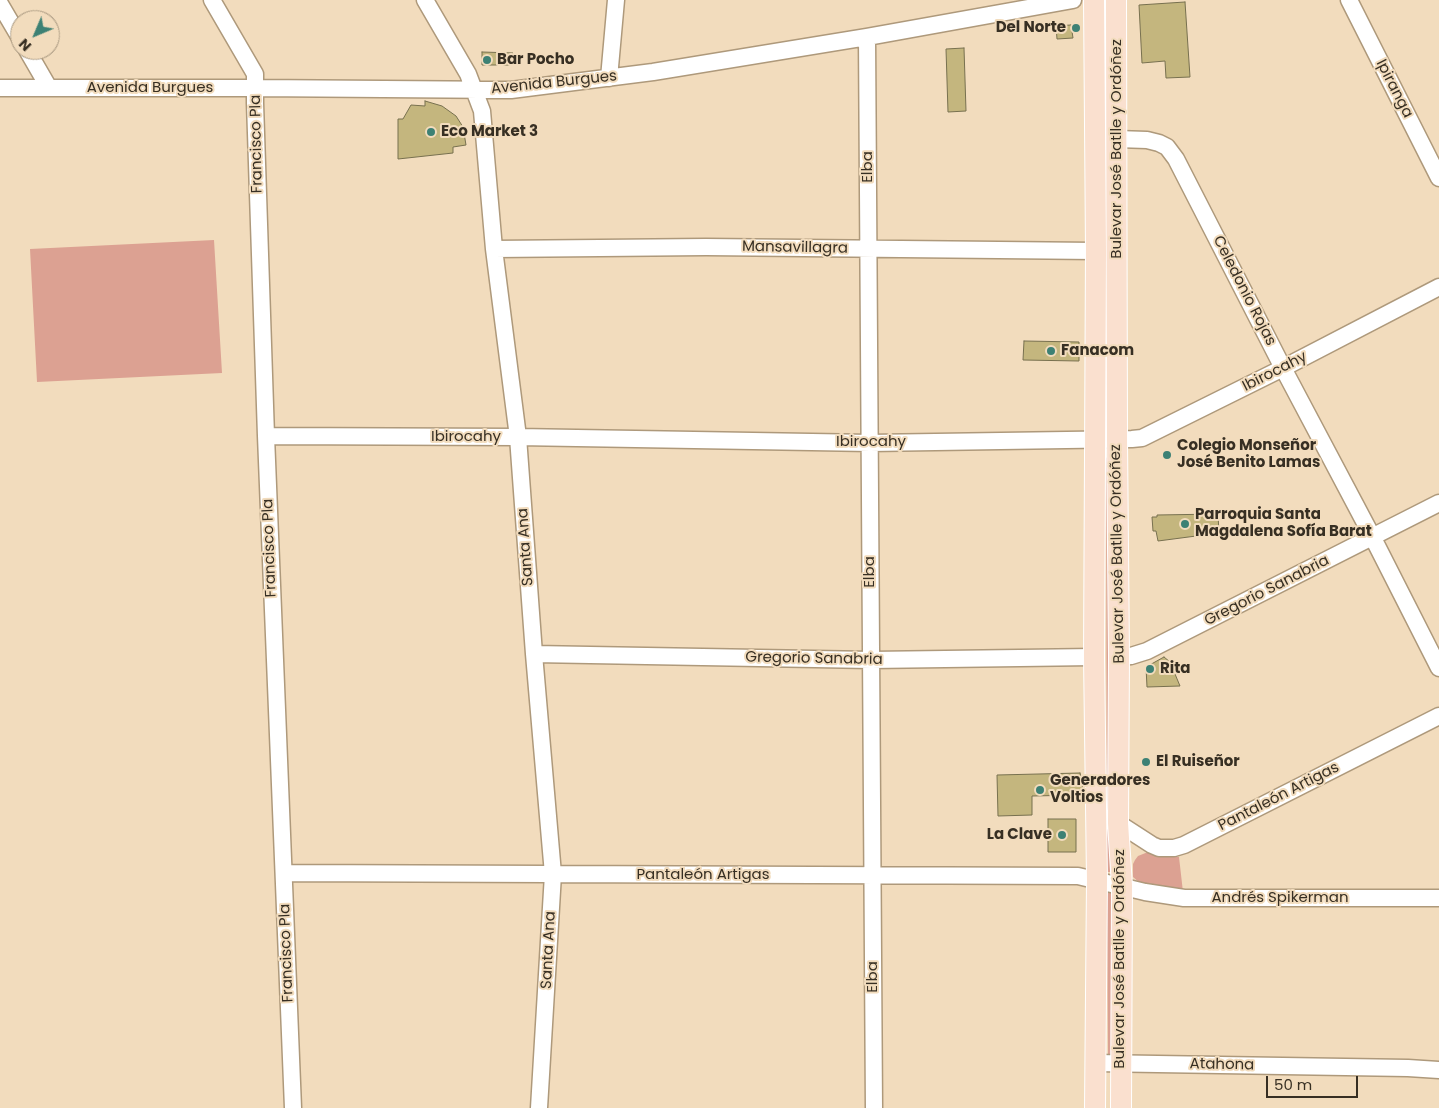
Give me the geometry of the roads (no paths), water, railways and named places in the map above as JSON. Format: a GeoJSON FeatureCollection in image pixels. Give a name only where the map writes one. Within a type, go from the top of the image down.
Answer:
{"type":"FeatureCollection","features":[{"type":"Feature","properties":{"kind":"main road","name":"Bulevar José Batlle y Ordóñez"},"geometry":{"type":"LineString","coordinates":[[1094,0],[1096,251],[1094,657],[1097,880],[1095,1108]]}},
{"type":"Feature","properties":{"kind":"main road","name":"Bulevar José Batlle y Ordóñez"},"geometry":{"type":"LineString","coordinates":[[1116,0],[1118,823],[1122,886],[1121,1108]]}},
{"type":"Feature","properties":{"kind":"street","name":"Francisco Pla"},"geometry":{"type":"LineString","coordinates":[[212,0],[255,74],[266,436],[293,1108]]}},
{"type":"Feature","properties":{"kind":"street","name":"Santa Ana"},"geometry":{"type":"LineString","coordinates":[[425,0],[468,74],[482,111],[494,249],[518,437],[553,874],[539,1108]]}},
{"type":"Feature","properties":{"kind":"street"},"geometry":{"type":"LineString","coordinates":[[609,78],[616,0]]}},
{"type":"Feature","properties":{"kind":"street","name":"Avenida Burgues"},"geometry":{"type":"LineString","coordinates":[[0,88],[511,90],[653,72],[867,37],[1072,0]]}},
{"type":"Feature","properties":{"kind":"street","name":"Ipiranga"},"geometry":{"type":"LineString","coordinates":[[1349,0],[1439,178]]}},
{"type":"Feature","properties":{"kind":"street"},"geometry":{"type":"LineString","coordinates":[[0,4],[10,21]]}},
{"type":"Feature","properties":{"kind":"street","name":"Elba"},"geometry":{"type":"LineString","coordinates":[[867,37],[874,1108]]}},
{"type":"Feature","properties":{"kind":"street"},"geometry":{"type":"LineString","coordinates":[[33,60],[49,88]]}},
{"type":"Feature","properties":{"kind":"street","name":"Celedonio Rojas"},"geometry":{"type":"LineString","coordinates":[[1117,139],[1147,140],[1159,143],[1167,148],[1176,160],[1439,668]]}},
{"type":"Feature","properties":{"kind":"street","name":"Mansavillagra"},"geometry":{"type":"LineString","coordinates":[[494,249],[706,247],[1096,251]]}},
{"type":"Feature","properties":{"kind":"street","name":"Ibirocahy"},"geometry":{"type":"LineString","coordinates":[[266,436],[518,437],[870,443],[1142,438],[1283,368],[1439,287]]}},
{"type":"Feature","properties":{"kind":"street","name":"Gregorio Sanabria"},"geometry":{"type":"LineString","coordinates":[[1119,657],[1148,651],[1439,503]]}},
{"type":"Feature","properties":{"kind":"street","name":"Gregorio Sanabria"},"geometry":{"type":"LineString","coordinates":[[534,654],[871,660],[1094,657]]}},
{"type":"Feature","properties":{"kind":"street","name":"Pantaleón Artigas"},"geometry":{"type":"LineString","coordinates":[[1118,823],[1152,845],[1160,848],[1174,848],[1184,845],[1439,716]]}},
{"type":"Feature","properties":{"kind":"street","name":"Pantaleón Artigas"},"geometry":{"type":"LineString","coordinates":[[284,873],[1078,876],[1122,886]]}},
{"type":"Feature","properties":{"kind":"street","name":"Andrés Spikerman"},"geometry":{"type":"LineString","coordinates":[[1122,886],[1174,897],[1193,898],[1439,898]]}},
{"type":"Feature","properties":{"kind":"street","name":"Atahona"},"geometry":{"type":"LineString","coordinates":[[1095,1063],[1439,1070]]}},
{"type":"Feature","properties":{"kind":"place","name":"Del Norte"},"geometry":{"type":"Point","coordinates":[1076,28]}},
{"type":"Feature","properties":{"kind":"place","name":"Bar Pocho"},"geometry":{"type":"Point","coordinates":[487,60]}},
{"type":"Feature","properties":{"kind":"place","name":"Eco Market 3"},"geometry":{"type":"Point","coordinates":[431,132]}},
{"type":"Feature","properties":{"kind":"place","name":"Fanacom"},"geometry":{"type":"Point","coordinates":[1051,351]}},
{"type":"Feature","properties":{"kind":"place","name":"Colegio Monseñor José Benito Lamas"},"geometry":{"type":"Point","coordinates":[1167,455]}},
{"type":"Feature","properties":{"kind":"place","name":"Parroquia Santa Magdalena Sofía Barat"},"geometry":{"type":"Point","coordinates":[1185,524]}},
{"type":"Feature","properties":{"kind":"place","name":"Rita"},"geometry":{"type":"Point","coordinates":[1150,669]}},
{"type":"Feature","properties":{"kind":"place","name":"El Ruiseñor"},"geometry":{"type":"Point","coordinates":[1146,762]}},
{"type":"Feature","properties":{"kind":"place","name":"Generadores Voltios"},"geometry":{"type":"Point","coordinates":[1040,790]}},
{"type":"Feature","properties":{"kind":"place","name":"La Clave"},"geometry":{"type":"Point","coordinates":[1062,835]}}]}
